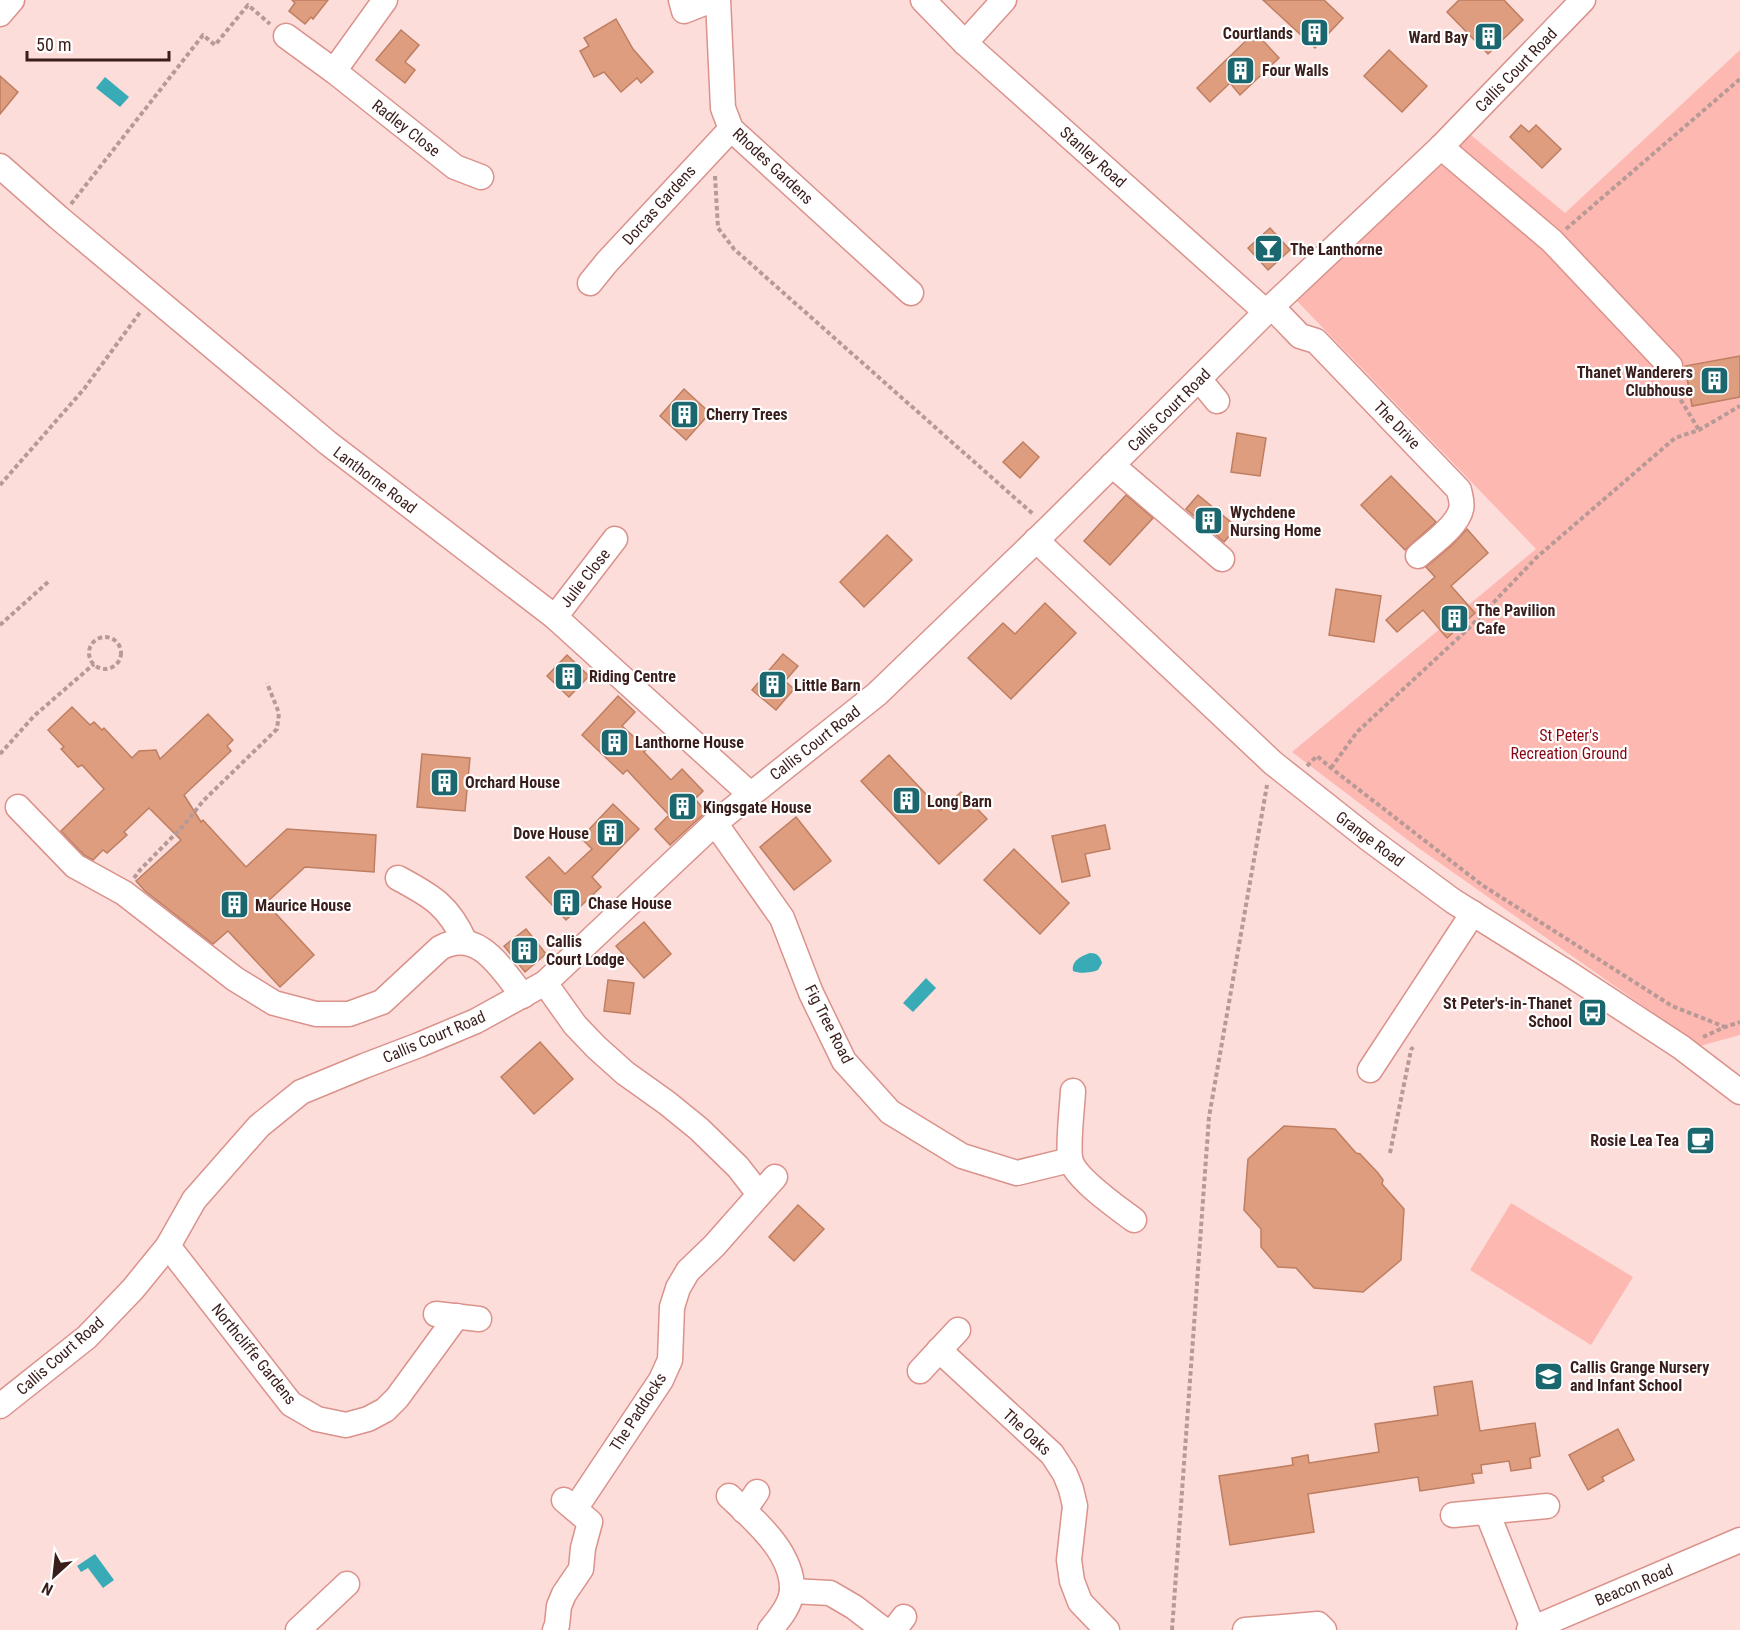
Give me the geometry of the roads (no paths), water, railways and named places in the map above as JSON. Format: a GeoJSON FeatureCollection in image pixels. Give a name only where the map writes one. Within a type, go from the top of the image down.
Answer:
{"type":"FeatureCollection","features":[{"type":"Feature","properties":{"kind":"street"},"geometry":{"type":"LineString","coordinates":[[0,14],[12,0]]}},
{"type":"Feature","properties":{"kind":"street"},"geometry":{"type":"LineString","coordinates":[[334,71],[385,0]]}},
{"type":"Feature","properties":{"kind":"street"},"geometry":{"type":"LineString","coordinates":[[681,0],[684,11],[712,0]]}},
{"type":"Feature","properties":{"kind":"street","name":"Rhodes Gardens"},"geometry":{"type":"LineString","coordinates":[[717,0],[723,108],[722,137],[910,293]]}},
{"type":"Feature","properties":{"kind":"street","name":"Stanley Road"},"geometry":{"type":"LineString","coordinates":[[923,0],[965,43],[1269,310]]}},
{"type":"Feature","properties":{"kind":"street"},"geometry":{"type":"LineString","coordinates":[[965,43],[1004,0]]}},
{"type":"Feature","properties":{"kind":"street","name":"Callis Court Road"},"geometry":{"type":"LineString","coordinates":[[0,1406],[87,1337],[133,1289],[168,1246],[194,1200],[259,1126],[301,1092],[476,1021],[545,983],[715,823],[877,694],[1269,310],[1441,147],[1582,0]]}},
{"type":"Feature","properties":{"kind":"street","name":"Radley Close"},"geometry":{"type":"LineString","coordinates":[[286,36],[455,166],[481,177]]}},
{"type":"Feature","properties":{"kind":"street","name":"Dorcas Gardens"},"geometry":{"type":"LineString","coordinates":[[590,283],[722,137]]}},
{"type":"Feature","properties":{"kind":"street"},"geometry":{"type":"LineString","coordinates":[[1441,147],[1552,241],[1670,366]]}},
{"type":"Feature","properties":{"kind":"street","name":"Lanthorne Road"},"geometry":{"type":"LineString","coordinates":[[0,166],[152,297],[328,443],[555,617],[750,794]]}},
{"type":"Feature","properties":{"kind":"street","name":"The Drive"},"geometry":{"type":"LineString","coordinates":[[1269,310],[1300,336],[1316,341],[1459,490],[1461,510],[1453,524],[1418,556]]}},
{"type":"Feature","properties":{"kind":"street"},"geometry":{"type":"LineString","coordinates":[[1199,379],[1216,401]]}},
{"type":"Feature","properties":{"kind":"street"},"geometry":{"type":"LineString","coordinates":[[1112,465],[1222,559]]}},
{"type":"Feature","properties":{"kind":"street","name":"Grange Road"},"geometry":{"type":"LineString","coordinates":[[1042,534],[1273,763],[1369,839],[1453,901],[1680,1047],[1740,1092]]}},
{"type":"Feature","properties":{"kind":"street","name":"Julie Close"},"geometry":{"type":"LineString","coordinates":[[555,617],[617,536]]}},
{"type":"Feature","properties":{"kind":"street"},"geometry":{"type":"LineString","coordinates":[[18,807],[75,866],[124,893],[235,979],[274,1003],[316,1014],[350,1014],[382,1002],[440,948],[452,942],[477,945],[494,959],[523,996]]}},
{"type":"Feature","properties":{"kind":"street","name":"Fig Tree Road"},"geometry":{"type":"LineString","coordinates":[[715,823],[782,918],[812,993],[844,1061],[890,1112],[962,1156],[1017,1173],[1070,1160]]}},
{"type":"Feature","properties":{"kind":"street"},"geometry":{"type":"LineString","coordinates":[[399,878],[426,893],[446,909],[465,942]]}},
{"type":"Feature","properties":{"kind":"street"},"geometry":{"type":"LineString","coordinates":[[1370,1070],[1473,914]]}},
{"type":"Feature","properties":{"kind":"street","name":"The Paddocks"},"geometry":{"type":"LineString","coordinates":[[545,983],[575,1025],[596,1047],[625,1073],[699,1129],[738,1167],[767,1186],[714,1246],[688,1271],[678,1288],[672,1307],[670,1360],[661,1380],[576,1510],[583,1548],[581,1569],[564,1594],[559,1606],[555,1630]]}},
{"type":"Feature","properties":{"kind":"street"},"geometry":{"type":"LineString","coordinates":[[1071,1091],[1070,1160],[1075,1171],[1128,1208]]}},
{"type":"Feature","properties":{"kind":"street","name":"Northcliffe Gardens"},"geometry":{"type":"LineString","coordinates":[[168,1246],[291,1404],[317,1419],[346,1425],[368,1419],[385,1410],[397,1398],[457,1316]]}},
{"type":"Feature","properties":{"kind":"street"},"geometry":{"type":"LineString","coordinates":[[920,1371],[958,1330]]}},
{"type":"Feature","properties":{"kind":"street","name":"The Oaks"},"geometry":{"type":"LineString","coordinates":[[939,1350],[1052,1454],[1065,1474],[1075,1506],[1069,1560],[1072,1581],[1080,1602],[1107,1630]]}},
{"type":"Feature","properties":{"kind":"street"},"geometry":{"type":"LineString","coordinates":[[744,1500],[779,1548],[789,1570],[792,1591],[785,1610],[770,1630]]}},
{"type":"Feature","properties":{"kind":"street"},"geometry":{"type":"LineString","coordinates":[[1453,1515],[1547,1506]]}},
{"type":"Feature","properties":{"kind":"street"},"geometry":{"type":"LineString","coordinates":[[1487,1512],[1531,1629]]}},
{"type":"Feature","properties":{"kind":"street","name":"Beacon Road"},"geometry":{"type":"LineString","coordinates":[[1531,1629],[1740,1540]]}},
{"type":"Feature","properties":{"kind":"street"},"geometry":{"type":"LineString","coordinates":[[298,1630],[347,1584]]}},
{"type":"Feature","properties":{"kind":"street"},"geometry":{"type":"LineString","coordinates":[[792,1591],[830,1593],[854,1607],[884,1630]]}},
{"type":"Feature","properties":{"kind":"street"},"geometry":{"type":"LineString","coordinates":[[1245,1630],[1318,1624],[1324,1630]]}},
{"type":"Feature","properties":{"kind":"water"},"geometry":{"type":"Polygon","coordinates":[[[105,77],[129,97],[120,107],[96,88],[105,77]]]}},
{"type":"Feature","properties":{"kind":"water"},"geometry":{"type":"Polygon","coordinates":[[[1090,953],[1100,958],[1102,963],[1098,970],[1085,973],[1073,971],[1075,962],[1090,953]]]}},
{"type":"Feature","properties":{"kind":"water"},"geometry":{"type":"Polygon","coordinates":[[[926,978],[936,988],[913,1012],[903,1003],[926,978]]]}},
{"type":"Feature","properties":{"kind":"water"},"geometry":{"type":"Polygon","coordinates":[[[95,1554],[114,1580],[103,1588],[88,1568],[81,1572],[77,1566],[95,1554]]]}},
{"type":"Feature","properties":{"kind":"place","name":"Courtlands"},"geometry":{"type":"Point","coordinates":[1314,33]}},
{"type":"Feature","properties":{"kind":"place","name":"Ward Bay"},"geometry":{"type":"Point","coordinates":[1489,37]}},
{"type":"Feature","properties":{"kind":"place","name":"Four Walls"},"geometry":{"type":"Point","coordinates":[1241,70]}},
{"type":"Feature","properties":{"kind":"place","name":"The Lanthorne"},"geometry":{"type":"Point","coordinates":[1269,249]}},
{"type":"Feature","properties":{"kind":"place","name":"Thanet Wanderers Clubhouse"},"geometry":{"type":"Point","coordinates":[1714,381]}},
{"type":"Feature","properties":{"kind":"place","name":"Cherry Trees"},"geometry":{"type":"Point","coordinates":[685,414]}},
{"type":"Feature","properties":{"kind":"place","name":"Wychdene Nursing Home"},"geometry":{"type":"Point","coordinates":[1209,521]}},
{"type":"Feature","properties":{"kind":"place","name":"The Pavilion Cafe"},"geometry":{"type":"Point","coordinates":[1455,619]}},
{"type":"Feature","properties":{"kind":"place","name":"Riding Centre"},"geometry":{"type":"Point","coordinates":[568,676]}},
{"type":"Feature","properties":{"kind":"place","name":"Little Barn"},"geometry":{"type":"Point","coordinates":[773,685]}},
{"type":"Feature","properties":{"kind":"place","name":"Lanthorne House"},"geometry":{"type":"Point","coordinates":[614,742]}},
{"type":"Feature","properties":{"kind":"place","name":"Orchard House"},"geometry":{"type":"Point","coordinates":[444,782]}},
{"type":"Feature","properties":{"kind":"place","name":"Long Barn"},"geometry":{"type":"Point","coordinates":[906,801]}},
{"type":"Feature","properties":{"kind":"place","name":"Kingsgate House"},"geometry":{"type":"Point","coordinates":[682,807]}},
{"type":"Feature","properties":{"kind":"place","name":"Dove House"},"geometry":{"type":"Point","coordinates":[610,833]}},
{"type":"Feature","properties":{"kind":"place","name":"Chase House"},"geometry":{"type":"Point","coordinates":[567,903]}},
{"type":"Feature","properties":{"kind":"place","name":"Maurice House"},"geometry":{"type":"Point","coordinates":[234,905]}},
{"type":"Feature","properties":{"kind":"place","name":"Callis Court Lodge"},"geometry":{"type":"Point","coordinates":[525,950]}},
{"type":"Feature","properties":{"kind":"place","name":"St Peter's-in-Thanet School"},"geometry":{"type":"Point","coordinates":[1593,1012]}},
{"type":"Feature","properties":{"kind":"place","name":"Rosie Lea Tea"},"geometry":{"type":"Point","coordinates":[1700,1140]}},
{"type":"Feature","properties":{"kind":"place","name":"Callis Grange Nursery and Infant School"},"geometry":{"type":"Point","coordinates":[1549,1376]}},
{"type":"Feature","properties":{"kind":"park label","name":"St Peter's Recreation Ground"},"geometry":{"type":"Point","coordinates":[1569,744]}}]}
